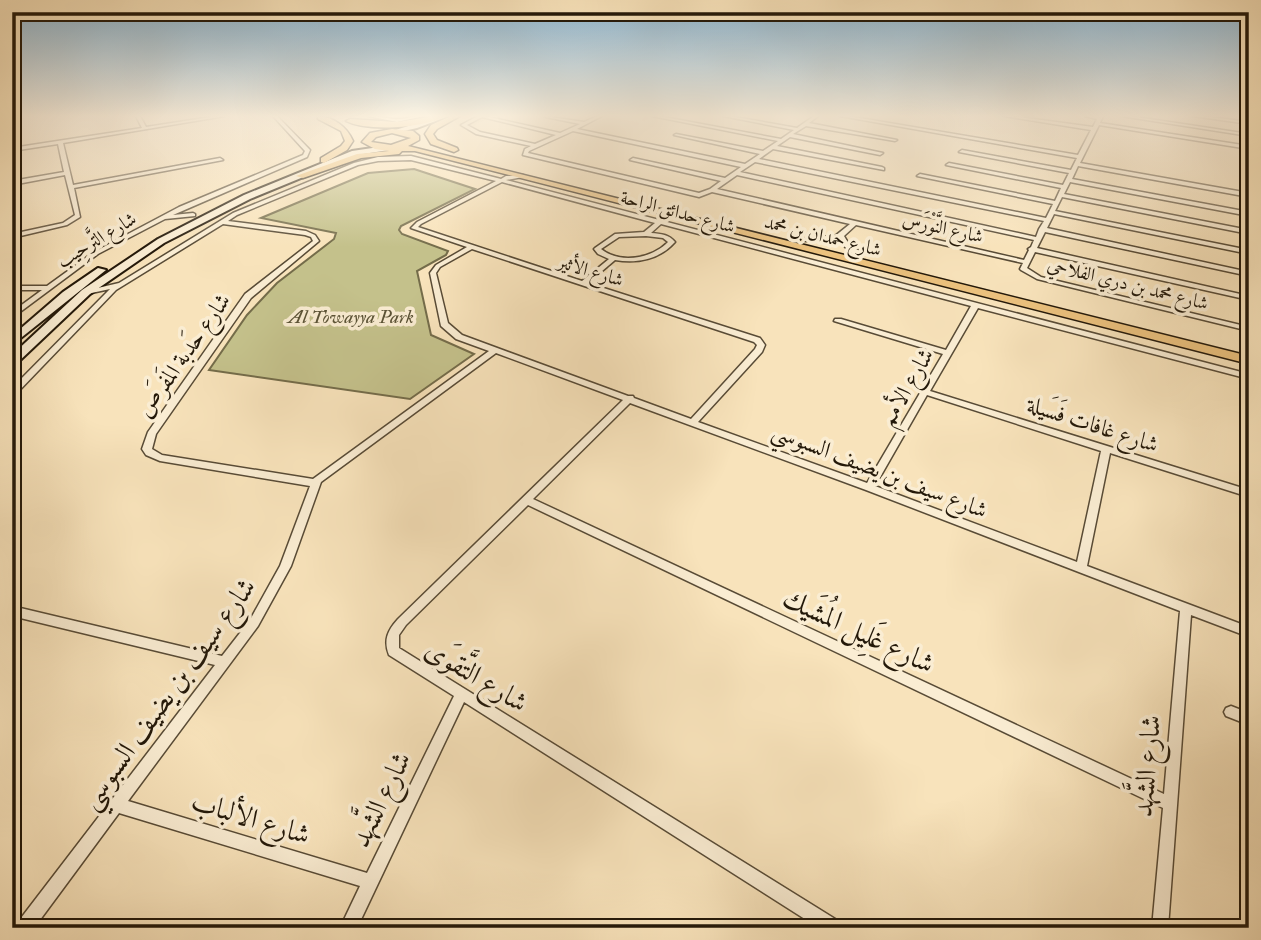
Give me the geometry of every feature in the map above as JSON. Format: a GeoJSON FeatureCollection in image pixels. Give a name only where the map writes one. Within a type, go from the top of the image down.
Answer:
{"type":"FeatureCollection","features":[{"type":"Feature","properties":{"kind":"main road"},"geometry":{"type":"LineString","coordinates":[[297,174],[324,160]]}},
{"type":"Feature","properties":{"kind":"main road"},"geometry":{"type":"LineString","coordinates":[[12,362],[86,292],[108,276],[205,217],[330,160]]}},
{"type":"Feature","properties":{"kind":"main road"},"geometry":{"type":"LineString","coordinates":[[12,342],[92,276],[141,243],[193,215],[336,160]]}},
{"type":"Feature","properties":{"kind":"main road"},"geometry":{"type":"LineString","coordinates":[[297,174],[346,160]]}},
{"type":"Feature","properties":{"kind":"main road"},"geometry":{"type":"LineString","coordinates":[[450,160],[467,163]]}},
{"type":"Feature","properties":{"kind":"main road","name":"شارع حمدان بن محمد"},"geometry":{"type":"LineString","coordinates":[[455,160],[505,177],[521,176],[1249,360]]}},
{"type":"Feature","properties":{"kind":"main road","name":"شارع حمدان بن محمد"},"geometry":{"type":"LineString","coordinates":[[483,160],[1249,350]]}},
{"type":"Feature","properties":{"kind":"street"},"geometry":{"type":"LineString","coordinates":[[12,236],[76,219],[79,214],[64,160]]}},
{"type":"Feature","properties":{"kind":"street"},"geometry":{"type":"LineString","coordinates":[[72,187],[220,160]]}},
{"type":"Feature","properties":{"kind":"street","name":"شارع التَّرحِيب"},"geometry":{"type":"LineString","coordinates":[[12,316],[96,253],[295,160]]}},
{"type":"Feature","properties":{"kind":"street","name":"شارع حدائق الراحة"},"geometry":{"type":"LineString","coordinates":[[12,393],[118,285],[247,209],[356,164],[375,160]]}},
{"type":"Feature","properties":{"kind":"street","name":"شارع حدائق الراحة"},"geometry":{"type":"LineString","coordinates":[[415,160],[505,177],[659,223],[1249,377]]}},
{"type":"Feature","properties":{"kind":"street","name":"شارع النَّوْرَس"},"geometry":{"type":"LineString","coordinates":[[549,160],[690,195],[712,190],[1025,262]]}},
{"type":"Feature","properties":{"kind":"street"},"geometry":{"type":"LineString","coordinates":[[633,160],[725,180]]}},
{"type":"Feature","properties":{"kind":"street"},"geometry":{"type":"LineString","coordinates":[[716,160],[745,166]]}},
{"type":"Feature","properties":{"kind":"street"},"geometry":{"type":"LineString","coordinates":[[712,190],[755,160],[1046,220]]}},
{"type":"Feature","properties":{"kind":"street"},"geometry":{"type":"LineString","coordinates":[[836,160],[882,169]]}},
{"type":"Feature","properties":{"kind":"street"},"geometry":{"type":"LineString","coordinates":[[1005,160],[1072,172]]}},
{"type":"Feature","properties":{"kind":"street"},"geometry":{"type":"LineString","coordinates":[[1072,160],[1249,195]]}},
{"type":"Feature","properties":{"kind":"street","name":"شارع محمد بن دري الفلاحي"},"geometry":{"type":"LineString","coordinates":[[1078,161],[1031,249],[1024,271],[1039,278],[1249,329]]}},
{"type":"Feature","properties":{"kind":"street"},"geometry":{"type":"LineString","coordinates":[[949,165],[1064,187]]}},
{"type":"Feature","properties":{"kind":"street"},"geometry":{"type":"LineString","coordinates":[[12,183],[68,173]]}},
{"type":"Feature","properties":{"kind":"street","name":"شارع محمد بن دري الفلاحي"},"geometry":{"type":"LineString","coordinates":[[736,173],[1037,239]]}},
{"type":"Feature","properties":{"kind":"street"},"geometry":{"type":"LineString","coordinates":[[920,176],[1056,203]]}},
{"type":"Feature","properties":{"kind":"street","name":"شارع الأثير"},"geometry":{"type":"LineString","coordinates":[[505,177],[415,225],[416,231],[757,340],[761,345],[758,350],[693,422]]}},
{"type":"Feature","properties":{"kind":"street"},"geometry":{"type":"LineString","coordinates":[[1068,180],[1249,214]]}},
{"type":"Feature","properties":{"kind":"street"},"geometry":{"type":"LineString","coordinates":[[1060,195],[1249,232]]}},
{"type":"Feature","properties":{"kind":"street"},"geometry":{"type":"LineString","coordinates":[[1051,212],[1249,252]]}},
{"type":"Feature","properties":{"kind":"street","name":"شارع التَّرحِيب"},"geometry":{"type":"LineString","coordinates":[[169,220],[193,215]]}},
{"type":"Feature","properties":{"kind":"street","name":"شارع حَدبة المَفرَص"},"geometry":{"type":"LineString","coordinates":[[221,222],[306,233],[316,241],[257,287],[238,308],[151,434],[147,449],[149,453],[160,458],[315,484]]}},
{"type":"Feature","properties":{"kind":"street"},"geometry":{"type":"LineString","coordinates":[[646,234],[659,223]]}},
{"type":"Feature","properties":{"kind":"street"},"geometry":{"type":"LineString","coordinates":[[807,240],[828,240],[841,236],[855,223]]}},
{"type":"Feature","properties":{"kind":"street","name":"شارع محمد بن دري الفلاحي"},"geometry":{"type":"LineString","coordinates":[[1042,229],[1249,274]]}},
{"type":"Feature","properties":{"kind":"street"},"geometry":{"type":"LineString","coordinates":[[617,235],[665,236],[672,242],[666,249],[648,258],[627,261],[614,258],[600,253],[597,249],[617,235]]}},
{"type":"Feature","properties":{"kind":"street"},"geometry":{"type":"LineString","coordinates":[[841,236],[847,247],[860,253]]}},
{"type":"Feature","properties":{"kind":"street","name":"شارع سيف بن يضيف السبوسي"},"geometry":{"type":"LineString","coordinates":[[470,248],[438,266],[433,273],[444,324],[452,333],[1249,632]]}},
{"type":"Feature","properties":{"kind":"street","name":"شارع محمد بن دري الفلاحي"},"geometry":{"type":"LineString","coordinates":[[1031,249],[1249,299]]}},
{"type":"Feature","properties":{"kind":"street"},"geometry":{"type":"LineString","coordinates":[[582,284],[614,258]]}},
{"type":"Feature","properties":{"kind":"street"},"geometry":{"type":"LineString","coordinates":[[108,276],[118,285]]}},
{"type":"Feature","properties":{"kind":"street","name":"شارع حدائق الراحة"},"geometry":{"type":"LineString","coordinates":[[86,292],[118,285]]}},
{"type":"Feature","properties":{"kind":"street"},"geometry":{"type":"LineString","coordinates":[[12,288],[46,288]]}},
{"type":"Feature","properties":{"kind":"street","name":"شارع الأمم"},"geometry":{"type":"LineString","coordinates":[[869,488],[975,306]]}},
{"type":"Feature","properties":{"kind":"street"},"geometry":{"type":"LineString","coordinates":[[838,321],[948,353]]}},
{"type":"Feature","properties":{"kind":"street"},"geometry":{"type":"LineString","coordinates":[[315,484],[495,350]]}},
{"type":"Feature","properties":{"kind":"street","name":"شارع غافات فَسَيلة"},"geometry":{"type":"LineString","coordinates":[[925,392],[1249,494]]}},
{"type":"Feature","properties":{"kind":"street","name":"شارع التَّقوَى"},"geometry":{"type":"LineString","coordinates":[[630,398],[394,631],[391,641],[393,651],[834,928]]}},
{"type":"Feature","properties":{"kind":"street"},"geometry":{"type":"LineString","coordinates":[[1081,568],[1106,449]]}},
{"type":"Feature","properties":{"kind":"street","name":"شارع سيف بن يضيف السبوسي"},"geometry":{"type":"LineString","coordinates":[[24,928],[270,598],[285,566],[315,484]]}},
{"type":"Feature","properties":{"kind":"street","name":"شارع غَلِيل المُشَيك"},"geometry":{"type":"LineString","coordinates":[[527,500],[1169,804]]}},
{"type":"Feature","properties":{"kind":"street","name":"شارع الشَّهد"},"geometry":{"type":"LineString","coordinates":[[1160,928],[1186,608]]}},
{"type":"Feature","properties":{"kind":"street"},"geometry":{"type":"LineString","coordinates":[[12,611],[223,662]]}},
{"type":"Feature","properties":{"kind":"street","name":"شارع الشَّهد"},"geometry":{"type":"LineString","coordinates":[[348,928],[461,694]]}},
{"type":"Feature","properties":{"kind":"street"},"geometry":{"type":"LineString","coordinates":[[1231,712],[1249,719]]}},
{"type":"Feature","properties":{"kind":"street","name":"شارع الألباب"},"geometry":{"type":"LineString","coordinates":[[117,804],[369,881]]}},
{"type":"Feature","properties":{"kind":"green space","name":"Al Towayya Park"},"geometry":{"type":"Polygon","coordinates":[[[414,169],[475,189],[401,226],[399,230],[402,234],[448,251],[446,255],[417,271],[431,335],[474,354],[410,399],[209,370],[247,315],[277,283],[334,239],[336,233],[261,218],[368,173],[414,169]]]}}]}
